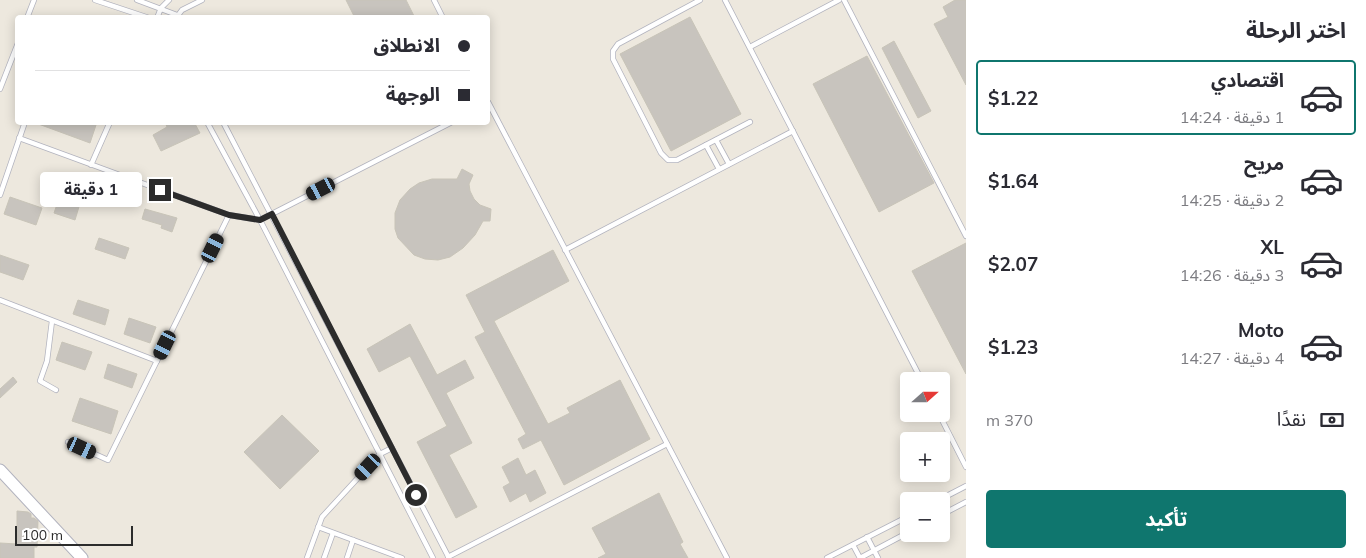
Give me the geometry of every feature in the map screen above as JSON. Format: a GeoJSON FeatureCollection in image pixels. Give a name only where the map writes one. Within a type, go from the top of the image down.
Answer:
{"type":"FeatureCollection","features":[{"type":"Feature","properties":{"kind":"street"},"geometry":{"type":"LineString","coordinates":[[0,470],[82,558]]}},
{"type":"Feature","properties":{"kind":"lane"},"geometry":{"type":"LineString","coordinates":[[28,15],[34,0]]}},
{"type":"Feature","properties":{"kind":"lane"},"geometry":{"type":"LineString","coordinates":[[95,0],[140,15]]}},
{"type":"Feature","properties":{"kind":"lane"},"geometry":{"type":"LineString","coordinates":[[137,0],[174,15]]}},
{"type":"Feature","properties":{"kind":"lane"},"geometry":{"type":"LineString","coordinates":[[158,15],[160,8],[169,0]]}},
{"type":"Feature","properties":{"kind":"lane"},"geometry":{"type":"LineString","coordinates":[[177,15],[182,10],[202,0]]}},
{"type":"Feature","properties":{"kind":"lane"},"geometry":{"type":"LineString","coordinates":[[434,0],[442,15]]}},
{"type":"Feature","properties":{"kind":"lane"},"geometry":{"type":"LineString","coordinates":[[700,0],[618,44],[612,55],[664,157],[668,160],[677,160],[750,122]]}},
{"type":"Feature","properties":{"kind":"lane"},"geometry":{"type":"LineString","coordinates":[[725,0],[917,372]]}},
{"type":"Feature","properties":{"kind":"lane"},"geometry":{"type":"LineString","coordinates":[[750,47],[839,0]]}},
{"type":"Feature","properties":{"kind":"lane"},"geometry":{"type":"LineString","coordinates":[[844,0],[966,236]]}},
{"type":"Feature","properties":{"kind":"lane"},"geometry":{"type":"LineString","coordinates":[[0,89],[15,52]]}},
{"type":"Feature","properties":{"kind":"lane"},"geometry":{"type":"LineString","coordinates":[[490,107],[727,558]]}},
{"type":"Feature","properties":{"kind":"lane"},"geometry":{"type":"LineString","coordinates":[[0,196],[23,125]]}},
{"type":"Feature","properties":{"kind":"lane"},"geometry":{"type":"LineString","coordinates":[[91,165],[109,125]]}},
{"type":"Feature","properties":{"kind":"lane"},"geometry":{"type":"LineString","coordinates":[[209,125],[260,220],[433,558]]}},
{"type":"Feature","properties":{"kind":"lane"},"geometry":{"type":"LineString","coordinates":[[225,125],[448,558],[667,444]]}},
{"type":"Feature","properties":{"kind":"lane"},"geometry":{"type":"LineString","coordinates":[[19,138],[229,215],[260,220],[446,125]]}},
{"type":"Feature","properties":{"kind":"lane"},"geometry":{"type":"LineString","coordinates":[[565,250],[793,131]]}},
{"type":"Feature","properties":{"kind":"lane"},"geometry":{"type":"LineString","coordinates":[[716,140],[729,164]]}},
{"type":"Feature","properties":{"kind":"lane"},"geometry":{"type":"LineString","coordinates":[[706,145],[719,169]]}},
{"type":"Feature","properties":{"kind":"lane"},"geometry":{"type":"LineString","coordinates":[[68,442],[108,460],[229,215]]}},
{"type":"Feature","properties":{"kind":"lane"},"geometry":{"type":"LineString","coordinates":[[0,300],[157,361]]}},
{"type":"Feature","properties":{"kind":"lane"},"geometry":{"type":"LineString","coordinates":[[52,321],[47,361],[40,381],[56,390]]}},
{"type":"Feature","properties":{"kind":"lane"},"geometry":{"type":"LineString","coordinates":[[943,422],[966,467]]}},
{"type":"Feature","properties":{"kind":"lane"},"geometry":{"type":"LineString","coordinates":[[307,558],[322,517],[380,454],[392,448]]}},
{"type":"Feature","properties":{"kind":"lane"},"geometry":{"type":"LineString","coordinates":[[950,494],[966,486]]}},
{"type":"Feature","properties":{"kind":"lane"},"geometry":{"type":"LineString","coordinates":[[950,510],[966,502]]}},
{"type":"Feature","properties":{"kind":"lane"},"geometry":{"type":"LineString","coordinates":[[827,558],[900,520]]}},
{"type":"Feature","properties":{"kind":"lane"},"geometry":{"type":"LineString","coordinates":[[318,527],[402,558]]}},
{"type":"Feature","properties":{"kind":"lane"},"geometry":{"type":"LineString","coordinates":[[324,558],[333,533]]}},
{"type":"Feature","properties":{"kind":"lane"},"geometry":{"type":"LineString","coordinates":[[867,537],[878,558]]}},
{"type":"Feature","properties":{"kind":"lane"},"geometry":{"type":"LineString","coordinates":[[853,545],[860,558],[900,537]]}},
{"type":"Feature","properties":{"kind":"lane"},"geometry":{"type":"LineString","coordinates":[[347,558],[353,540]]}},
{"type":"Feature","properties":{"kind":"building"},"geometry":{"type":"Polygon","coordinates":[[[346,0],[406,0],[414,15],[354,15],[346,0]]]}},
{"type":"Feature","properties":{"kind":"building"},"geometry":{"type":"Polygon","coordinates":[[[955,0],[966,0],[966,85],[934,24],[948,17],[943,7],[955,0]]]}},
{"type":"Feature","properties":{"kind":"building"},"geometry":{"type":"Polygon","coordinates":[[[690,17],[741,114],[671,151],[620,54],[690,17]]]}},
{"type":"Feature","properties":{"kind":"building"},"geometry":{"type":"Polygon","coordinates":[[[894,41],[931,111],[918,118],[882,48],[894,41]]]}},
{"type":"Feature","properties":{"kind":"building"},"geometry":{"type":"Polygon","coordinates":[[[867,56],[934,183],[879,212],[813,84],[867,56]]]}},
{"type":"Feature","properties":{"kind":"building"},"geometry":{"type":"Polygon","coordinates":[[[41,125],[96,125],[90,143],[41,125]]]}},
{"type":"Feature","properties":{"kind":"building"},"geometry":{"type":"Polygon","coordinates":[[[166,125],[196,125],[200,133],[161,151],[153,135],[167,127],[166,125]]]}},
{"type":"Feature","properties":{"kind":"building"},"geometry":{"type":"Polygon","coordinates":[[[462,169],[473,175],[469,184],[470,191],[480,205],[491,209],[490,221],[483,221],[475,235],[463,248],[450,257],[438,260],[425,259],[414,255],[398,238],[395,229],[395,213],[400,200],[410,189],[419,183],[432,179],[457,179],[462,169]]]}},
{"type":"Feature","properties":{"kind":"building"},"geometry":{"type":"Polygon","coordinates":[[[61,193],[81,200],[75,220],[54,213],[61,193]]]}},
{"type":"Feature","properties":{"kind":"building"},"geometry":{"type":"Polygon","coordinates":[[[10,197],[42,208],[36,225],[4,214],[10,197]]]}},
{"type":"Feature","properties":{"kind":"building"},"geometry":{"type":"Polygon","coordinates":[[[145,209],[177,218],[172,232],[161,228],[162,225],[142,219],[145,209]]]}},
{"type":"Feature","properties":{"kind":"building"},"geometry":{"type":"Polygon","coordinates":[[[99,238],[129,248],[125,259],[95,249],[99,238]]]}},
{"type":"Feature","properties":{"kind":"building"},"geometry":{"type":"Polygon","coordinates":[[[966,243],[966,374],[912,271],[966,243]]]}},
{"type":"Feature","properties":{"kind":"building"},"geometry":{"type":"Polygon","coordinates":[[[553,250],[569,281],[494,321],[548,424],[570,413],[567,408],[620,380],[650,439],[564,485],[541,440],[523,449],[518,439],[526,434],[475,337],[485,332],[466,295],[553,250]]]}},
{"type":"Feature","properties":{"kind":"building"},"geometry":{"type":"Polygon","coordinates":[[[0,255],[29,265],[23,280],[0,272],[0,255]]]}},
{"type":"Feature","properties":{"kind":"building"},"geometry":{"type":"Polygon","coordinates":[[[78,300],[109,310],[105,325],[73,314],[78,300]]]}},
{"type":"Feature","properties":{"kind":"building"},"geometry":{"type":"Polygon","coordinates":[[[129,318],[156,327],[150,343],[124,334],[129,318]]]}},
{"type":"Feature","properties":{"kind":"building"},"geometry":{"type":"Polygon","coordinates":[[[410,324],[437,375],[465,360],[474,378],[446,393],[472,443],[449,455],[477,507],[456,518],[417,442],[447,426],[410,356],[379,372],[367,349],[410,324]]]}},
{"type":"Feature","properties":{"kind":"building"},"geometry":{"type":"Polygon","coordinates":[[[62,342],[92,352],[85,370],[56,360],[62,342]]]}},
{"type":"Feature","properties":{"kind":"building"},"geometry":{"type":"Polygon","coordinates":[[[108,364],[137,374],[132,388],[104,378],[108,364]]]}},
{"type":"Feature","properties":{"kind":"building"},"geometry":{"type":"Polygon","coordinates":[[[13,377],[17,382],[0,398],[0,389],[13,377]]]}},
{"type":"Feature","properties":{"kind":"building"},"geometry":{"type":"Polygon","coordinates":[[[80,398],[118,411],[111,434],[72,421],[80,398]]]}},
{"type":"Feature","properties":{"kind":"building"},"geometry":{"type":"Polygon","coordinates":[[[282,415],[319,451],[280,489],[244,452],[282,415]]]}},
{"type":"Feature","properties":{"kind":"building"},"geometry":{"type":"Polygon","coordinates":[[[518,458],[526,475],[535,470],[546,493],[530,502],[526,493],[510,502],[503,487],[510,483],[502,467],[518,458]]]}},
{"type":"Feature","properties":{"kind":"building"},"geometry":{"type":"Polygon","coordinates":[[[659,493],[683,542],[680,544],[688,558],[598,558],[606,554],[592,528],[659,493]]]}},
{"type":"Feature","properties":{"kind":"building"},"geometry":{"type":"Polygon","coordinates":[[[17,511],[28,512],[31,514],[31,518],[38,521],[37,547],[34,547],[34,558],[0,558],[0,543],[17,544],[17,511]]]}},
{"type":"Feature","properties":{"kind":"route"},"geometry":{"type":"LineString","coordinates":[[160,190],[229,215],[260,220],[272,214],[416,495]]}}]}
